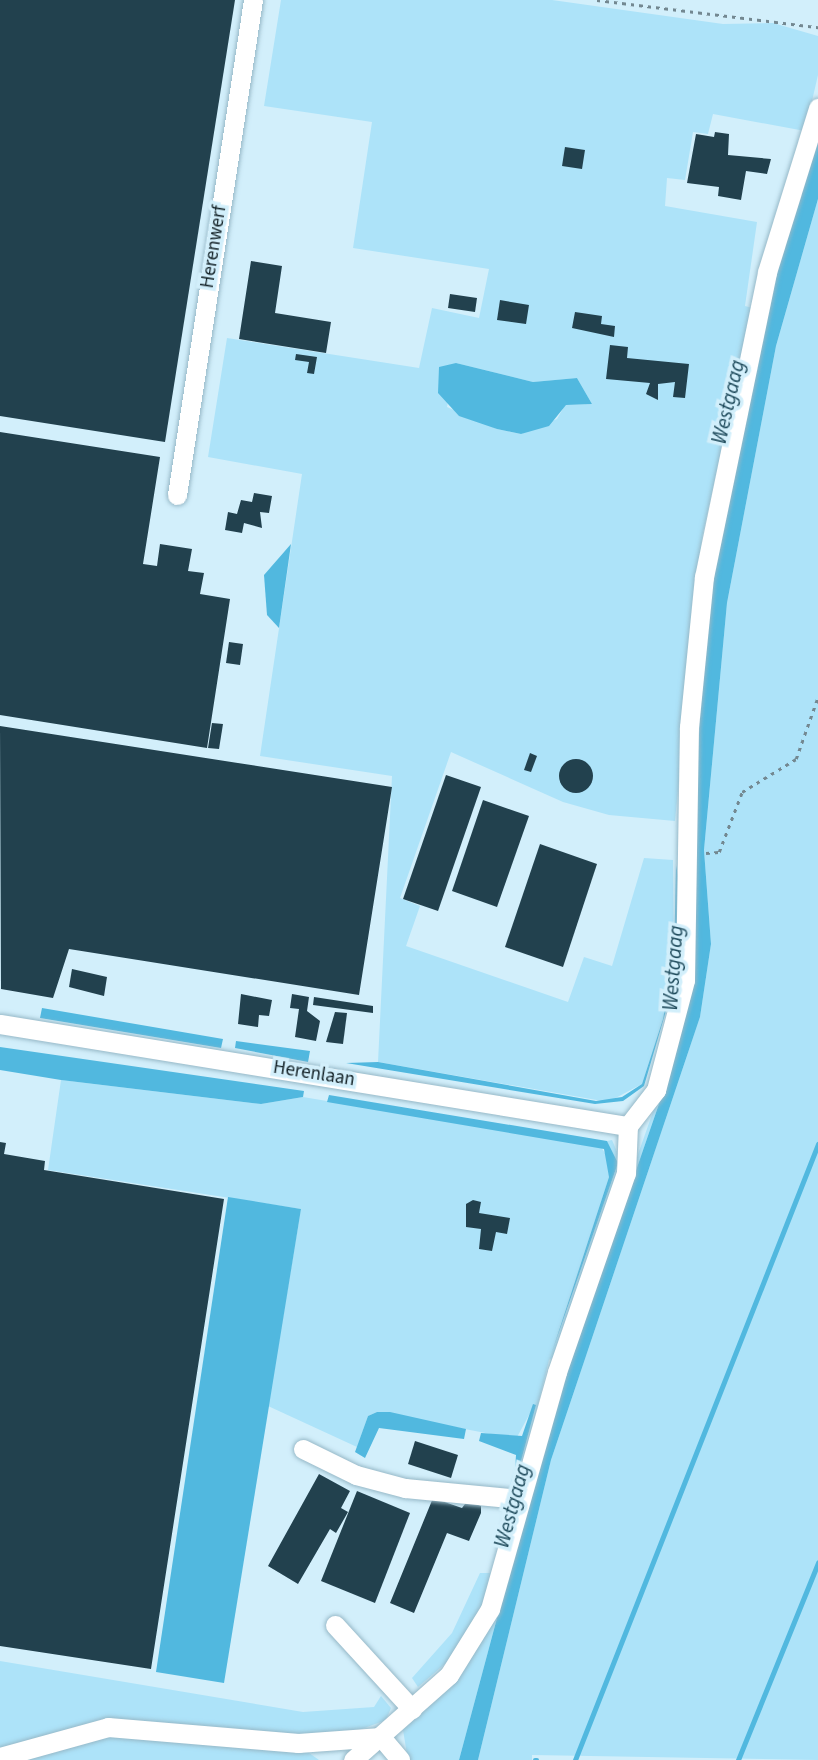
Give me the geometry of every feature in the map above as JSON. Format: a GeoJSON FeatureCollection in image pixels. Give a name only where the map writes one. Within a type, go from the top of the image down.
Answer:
{"type":"FeatureCollection","features":[{"type":"Feature","properties":{"kind":"street","name":"Herenwerf"},"geometry":{"type":"LineString","coordinates":[[177,495],[253,0]]}},
{"type":"Feature","properties":{"kind":"street"},"geometry":{"type":"LineString","coordinates":[[354,1760],[412,1709],[475,1641],[490,1609],[519,1499],[626,1173],[628,1126],[656,1090],[685,980],[689,727],[704,577],[767,272],[818,108]]}},
{"type":"Feature","properties":{"kind":"street","name":"Herenlaan"},"geometry":{"type":"LineString","coordinates":[[0,1024],[628,1126]]}},
{"type":"Feature","properties":{"kind":"street"},"geometry":{"type":"LineString","coordinates":[[303,1449],[356,1475],[405,1488],[519,1499]]}},
{"type":"Feature","properties":{"kind":"street"},"geometry":{"type":"LineString","coordinates":[[335,1625],[412,1709]]}},
{"type":"Feature","properties":{"kind":"street"},"geometry":{"type":"LineString","coordinates":[[0,1757],[108,1727],[298,1744],[381,1737]]}},
{"type":"Feature","properties":{"kind":"street"},"geometry":{"type":"LineString","coordinates":[[381,1737],[400,1760]]}},
{"type":"Feature","properties":{"kind":"path"},"geometry":{"type":"LineString","coordinates":[[597,0],[818,27]]}},
{"type":"Feature","properties":{"kind":"path"},"geometry":{"type":"LineString","coordinates":[[712,852],[719,852],[742,792],[796,759],[818,697]]}},
{"type":"Feature","properties":{"kind":"shaded area"},"geometry":{"type":"Polygon","coordinates":[[[281,0],[552,0],[723,24],[773,23],[818,36],[818,75],[805,131],[713,114],[708,134],[693,132],[685,180],[667,178],[665,206],[757,222],[745,306],[753,308],[702,537],[675,821],[609,815],[563,802],[451,752],[400,898],[420,906],[406,946],[568,1002],[584,957],[612,966],[644,858],[673,860],[674,959],[663,1019],[642,1084],[608,1102],[378,1062],[392,776],[260,756],[302,474],[208,457],[227,338],[419,368],[432,308],[479,318],[489,269],[353,248],[372,122],[264,106],[281,0]],[[456,363],[447,407],[497,429],[521,434],[557,419],[565,405],[592,404],[577,378],[533,382],[456,363]]]}},
{"type":"Feature","properties":{"kind":"shaded area"},"geometry":{"type":"Polygon","coordinates":[[[818,199],[818,1760],[532,1755],[532,1760],[478,1760],[551,1460],[700,1017],[711,944],[704,850],[727,603],[776,346],[818,199]]]}},
{"type":"Feature","properties":{"kind":"shaded area"},"geometry":{"type":"Polygon","coordinates":[[[692,858],[697,919],[687,1009],[661,1098],[550,1420],[459,1760],[408,1760],[403,1730],[452,1684],[489,1630],[560,1375],[660,1092],[689,982],[692,858]]]}},
{"type":"Feature","properties":{"kind":"shaded area"},"geometry":{"type":"Polygon","coordinates":[[[61,1080],[261,1104],[303,1097],[601,1147],[612,1164],[609,1177],[552,1352],[618,1163],[607,1141],[612,1140],[620,1159],[617,1185],[559,1354],[549,1360],[517,1489],[507,1494],[535,1404],[516,1439],[377,1412],[368,1416],[357,1447],[268,1406],[301,1209],[48,1170],[61,1080]]]}},
{"type":"Feature","properties":{"kind":"shaded area"},"geometry":{"type":"Polygon","coordinates":[[[480,1573],[496,1573],[491,1589],[454,1656],[418,1687],[412,1678],[452,1633],[480,1573]]]}},
{"type":"Feature","properties":{"kind":"shaded area"},"geometry":{"type":"Polygon","coordinates":[[[0,1661],[303,1712],[374,1707],[381,1696],[391,1708],[386,1720],[305,1750],[319,1760],[0,1760],[0,1661]]]}},
{"type":"Feature","properties":{"kind":"water"},"geometry":{"type":"Polygon","coordinates":[[[818,130],[818,199],[776,346],[727,603],[704,850],[711,944],[700,1017],[551,1460],[478,1760],[459,1760],[550,1420],[661,1098],[695,962],[695,798],[707,609],[750,364],[818,130]]]}},
{"type":"Feature","properties":{"kind":"water"},"geometry":{"type":"Polygon","coordinates":[[[456,363],[533,382],[577,378],[592,404],[566,405],[549,426],[521,434],[497,429],[459,416],[438,393],[439,367],[456,363]]]}},
{"type":"Feature","properties":{"kind":"water"},"geometry":{"type":"Polygon","coordinates":[[[291,544],[279,628],[267,615],[264,575],[291,544]]]}},
{"type":"Feature","properties":{"kind":"water","name":"Westgaag"},"geometry":{"type":"Polygon","coordinates":[[[676,865],[679,882],[674,984],[644,1086],[623,1101],[595,1104],[346,1063],[378,1062],[596,1101],[622,1097],[642,1084],[663,1019],[674,959],[676,865]]]}},
{"type":"Feature","properties":{"kind":"water"},"geometry":{"type":"Polygon","coordinates":[[[42,1008],[223,1039],[221,1048],[40,1018],[42,1008]]]}},
{"type":"Feature","properties":{"kind":"water"},"geometry":{"type":"Polygon","coordinates":[[[236,1041],[310,1051],[308,1062],[235,1048],[236,1041]]]}},
{"type":"Feature","properties":{"kind":"water"},"geometry":{"type":"Polygon","coordinates":[[[0,1047],[304,1091],[303,1097],[261,1104],[61,1080],[0,1070],[0,1047]]]}},
{"type":"Feature","properties":{"kind":"water"},"geometry":{"type":"Polygon","coordinates":[[[329,1095],[607,1141],[618,1163],[552,1352],[609,1177],[604,1149],[327,1102],[329,1095]]]}},
{"type":"Feature","properties":{"kind":"water"},"geometry":{"type":"Polygon","coordinates":[[[228,1197],[301,1209],[224,1683],[156,1672],[228,1197]]]}},
{"type":"Feature","properties":{"kind":"water"},"geometry":{"type":"Polygon","coordinates":[[[533,1404],[536,1405],[514,1487],[516,1455],[479,1441],[481,1433],[522,1436],[533,1404]]]}},
{"type":"Feature","properties":{"kind":"water"},"geometry":{"type":"Polygon","coordinates":[[[377,1412],[390,1412],[466,1429],[464,1439],[379,1428],[365,1458],[355,1452],[368,1416],[377,1412]]]}},
{"type":"Feature","properties":{"kind":"building"},"geometry":{"type":"Polygon","coordinates":[[[0,0],[235,0],[165,442],[0,416],[0,0]]]}},
{"type":"Feature","properties":{"kind":"building"},"geometry":{"type":"Polygon","coordinates":[[[715,132],[729,134],[728,155],[771,159],[767,174],[746,171],[741,200],[718,196],[719,187],[687,183],[696,134],[714,137],[715,132]]]}},
{"type":"Feature","properties":{"kind":"building"},"geometry":{"type":"Polygon","coordinates":[[[565,147],[585,150],[582,169],[562,166],[565,147]]]}},
{"type":"Feature","properties":{"kind":"building"},"geometry":{"type":"Polygon","coordinates":[[[251,261],[282,266],[275,313],[331,322],[326,353],[239,339],[251,261]]]}},
{"type":"Feature","properties":{"kind":"building"},"geometry":{"type":"Polygon","coordinates":[[[450,294],[477,298],[475,312],[448,308],[450,294]]]}},
{"type":"Feature","properties":{"kind":"building"},"geometry":{"type":"Polygon","coordinates":[[[500,300],[529,305],[526,324],[497,320],[500,300]]]}},
{"type":"Feature","properties":{"kind":"building"},"geometry":{"type":"Polygon","coordinates":[[[575,312],[602,316],[601,324],[615,326],[614,337],[572,328],[575,312]]]}},
{"type":"Feature","properties":{"kind":"building"},"geometry":{"type":"Polygon","coordinates":[[[610,345],[628,347],[627,358],[689,364],[685,398],[673,397],[675,382],[658,384],[658,400],[646,394],[650,383],[606,379],[610,345]]]}},
{"type":"Feature","properties":{"kind":"building"},"geometry":{"type":"Polygon","coordinates":[[[296,354],[317,357],[314,374],[307,373],[309,362],[295,360],[296,354]]]}},
{"type":"Feature","properties":{"kind":"building"},"geometry":{"type":"Polygon","coordinates":[[[0,432],[160,457],[143,564],[157,566],[160,544],[192,549],[188,571],[204,573],[200,594],[230,599],[207,748],[0,715],[0,432]]]}},
{"type":"Feature","properties":{"kind":"building"},"geometry":{"type":"Polygon","coordinates":[[[254,493],[272,496],[269,513],[260,512],[262,528],[244,523],[242,533],[225,530],[228,512],[237,514],[241,500],[252,502],[254,493]]]}},
{"type":"Feature","properties":{"kind":"building"},"geometry":{"type":"Polygon","coordinates":[[[229,642],[243,644],[240,665],[226,663],[229,642]]]}},
{"type":"Feature","properties":{"kind":"building"},"geometry":{"type":"Polygon","coordinates":[[[212,723],[223,724],[219,749],[208,748],[212,723]]]}},
{"type":"Feature","properties":{"kind":"building"},"geometry":{"type":"Polygon","coordinates":[[[0,726],[392,787],[359,995],[69,949],[53,998],[1,989],[0,726]]]}},
{"type":"Feature","properties":{"kind":"building"},"geometry":{"type":"Polygon","coordinates":[[[530,753],[537,756],[531,772],[524,770],[530,753]]]}},
{"type":"Feature","properties":{"kind":"building"},"geometry":{"type":"Polygon","coordinates":[[[576,759],[588,764],[593,776],[588,788],[576,793],[564,788],[559,776],[564,764],[576,759]]]}},
{"type":"Feature","properties":{"kind":"building"},"geometry":{"type":"Polygon","coordinates":[[[446,775],[481,787],[438,911],[403,899],[446,775]]]}},
{"type":"Feature","properties":{"kind":"building"},"geometry":{"type":"Polygon","coordinates":[[[483,800],[529,816],[497,907],[452,891],[483,800]]]}},
{"type":"Feature","properties":{"kind":"building"},"geometry":{"type":"Polygon","coordinates":[[[540,844],[597,864],[563,967],[505,947],[540,844]]]}},
{"type":"Feature","properties":{"kind":"building"},"geometry":{"type":"Polygon","coordinates":[[[72,969],[107,977],[104,996],[69,987],[72,969]]]}},
{"type":"Feature","properties":{"kind":"building"},"geometry":{"type":"Polygon","coordinates":[[[241,994],[272,1000],[269,1016],[259,1015],[258,1027],[238,1024],[241,994]]]}},
{"type":"Feature","properties":{"kind":"building"},"geometry":{"type":"Polygon","coordinates":[[[292,994],[309,997],[307,1011],[320,1021],[316,1041],[295,1037],[299,1009],[290,1008],[292,994]]]}},
{"type":"Feature","properties":{"kind":"building"},"geometry":{"type":"Polygon","coordinates":[[[314,997],[373,1006],[373,1013],[313,1005],[314,997]]]}},
{"type":"Feature","properties":{"kind":"building"},"geometry":{"type":"Polygon","coordinates":[[[335,1012],[347,1013],[343,1044],[326,1042],[335,1012]]]}},
{"type":"Feature","properties":{"kind":"building"},"geometry":{"type":"Polygon","coordinates":[[[0,1142],[6,1143],[4,1154],[45,1161],[44,1170],[224,1199],[151,1669],[0,1646],[0,1142]]]}},
{"type":"Feature","properties":{"kind":"building"},"geometry":{"type":"Polygon","coordinates":[[[473,1200],[481,1202],[479,1213],[510,1218],[507,1234],[496,1232],[492,1251],[479,1249],[481,1229],[466,1227],[466,1204],[473,1200]]]}},
{"type":"Feature","properties":{"kind":"building"},"geometry":{"type":"Polygon","coordinates":[[[415,1441],[458,1455],[451,1478],[408,1464],[415,1441]]]}},
{"type":"Feature","properties":{"kind":"building"},"geometry":{"type":"Polygon","coordinates":[[[319,1474],[350,1491],[341,1508],[348,1512],[336,1533],[330,1529],[298,1584],[268,1566],[319,1474]]]}},
{"type":"Feature","properties":{"kind":"building"},"geometry":{"type":"Polygon","coordinates":[[[357,1491],[410,1513],[375,1603],[321,1581],[357,1491]]]}},
{"type":"Feature","properties":{"kind":"building"},"geometry":{"type":"Polygon","coordinates":[[[433,1498],[462,1508],[468,1500],[481,1506],[481,1513],[469,1541],[447,1533],[414,1613],[390,1603],[433,1498]]]}},
{"type":"Feature","properties":{"kind":"waterway"},"geometry":{"type":"LineString","coordinates":[[575,1760],[818,1144]]}},
{"type":"Feature","properties":{"kind":"waterway"},"geometry":{"type":"LineString","coordinates":[[738,1760],[818,1563]]}}]}
